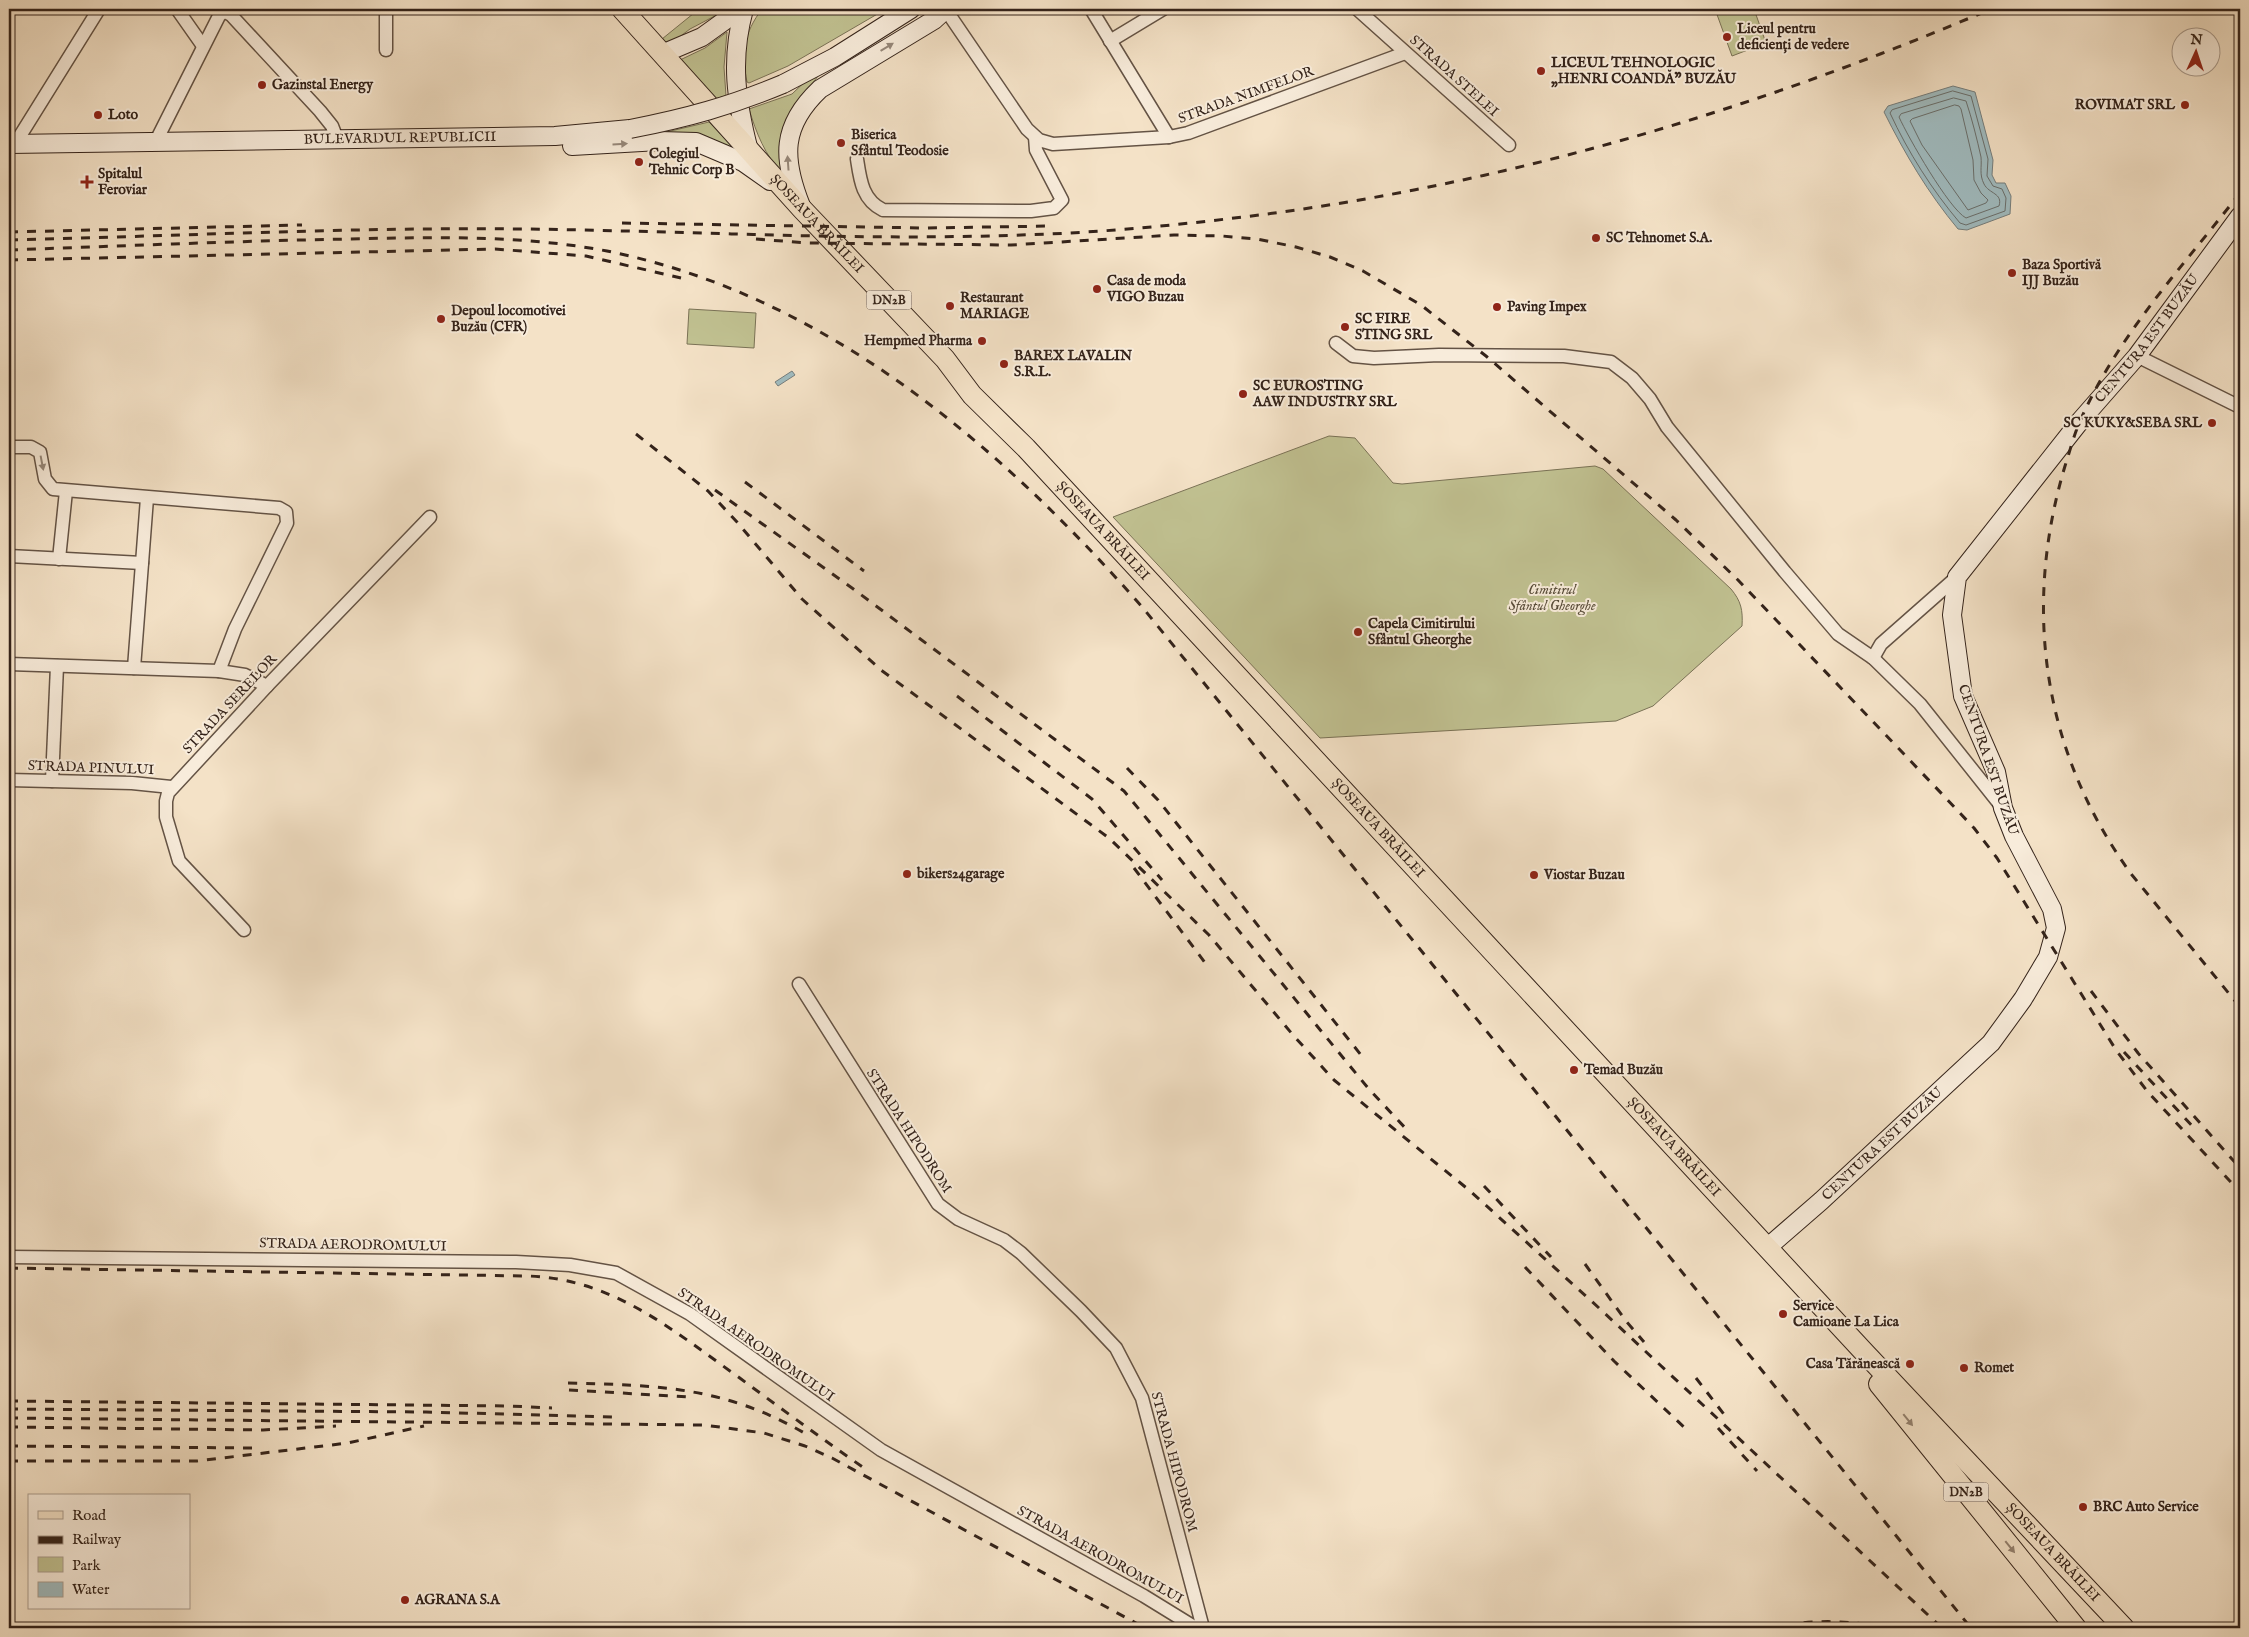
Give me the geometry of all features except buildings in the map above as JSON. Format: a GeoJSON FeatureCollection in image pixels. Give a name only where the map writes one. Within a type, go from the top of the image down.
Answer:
{"type":"FeatureCollection","features":[{"type":"Feature","properties":{"kind":"main road","name":"ȘOSEAUA BRĂILEI"},"geometry":{"type":"LineString","coordinates":[[622,9],[787,193],[945,359],[972,395],[1031,454],[1768,1246],[1863,1351],[2124,1628]]}},
{"type":"Feature","properties":{"kind":"main road"},"geometry":{"type":"LineString","coordinates":[[662,54],[702,37],[742,9]]}},
{"type":"Feature","properties":{"kind":"main road"},"geometry":{"type":"LineString","coordinates":[[742,9],[736,58],[736,90],[749,151]]}},
{"type":"Feature","properties":{"kind":"main road","name":"BULEVARDUL REPUBLICII"},"geometry":{"type":"LineString","coordinates":[[12,144],[555,136],[630,129],[714,110],[783,84],[835,57],[911,9]]}},
{"type":"Feature","properties":{"kind":"main road"},"geometry":{"type":"LineString","coordinates":[[802,209],[790,173],[788,155],[793,127],[808,101],[835,79],[946,9]]}},
{"type":"Feature","properties":{"kind":"main road"},"geometry":{"type":"LineString","coordinates":[[467,136],[497,142],[542,146],[673,140],[696,142],[743,162],[765,176],[802,209]]}},
{"type":"Feature","properties":{"kind":"main road","name":"CENTURA EST BUZĂU"},"geometry":{"type":"LineString","coordinates":[[1768,1246],[1821,1201],[1991,1043],[2013,1015],[2048,956],[2056,928],[2052,910],[2014,836],[2003,808],[1996,772],[1961,686],[1952,615],[1957,577],[2080,420],[2098,402],[2127,364],[2137,356],[2240,216]]}},
{"type":"Feature","properties":{"kind":"main road","name":"DN2B"},"geometry":{"type":"LineString","coordinates":[[1863,1351],[1867,1364],[1880,1387],[2076,1628]]}},
{"type":"Feature","properties":{"kind":"street"},"geometry":{"type":"LineString","coordinates":[[12,144],[98,9]]}},
{"type":"Feature","properties":{"kind":"street"},"geometry":{"type":"LineString","coordinates":[[176,9],[203,46]]}},
{"type":"Feature","properties":{"kind":"street"},"geometry":{"type":"LineString","coordinates":[[386,9],[386,50]]}},
{"type":"Feature","properties":{"kind":"street"},"geometry":{"type":"LineString","coordinates":[[857,159],[864,192],[876,206],[883,210],[1031,210],[1054,208],[1062,200],[1036,150],[1035,137],[946,9]]}},
{"type":"Feature","properties":{"kind":"street"},"geometry":{"type":"LineString","coordinates":[[1091,9],[1169,137]]}},
{"type":"Feature","properties":{"kind":"street"},"geometry":{"type":"LineString","coordinates":[[1110,41],[1163,9]]}},
{"type":"Feature","properties":{"kind":"street","name":"STRADA STELEI"},"geometry":{"type":"LineString","coordinates":[[1357,9],[1509,145]]}},
{"type":"Feature","properties":{"kind":"street"},"geometry":{"type":"LineString","coordinates":[[155,143],[221,12],[228,12],[320,111],[332,126],[337,139]]}},
{"type":"Feature","properties":{"kind":"street","name":"STRADA NIMFELOR"},"geometry":{"type":"LineString","coordinates":[[1035,137],[1053,144],[1169,137],[1188,133],[1405,53]]}},
{"type":"Feature","properties":{"kind":"street"},"geometry":{"type":"LineString","coordinates":[[1336,343],[1353,356],[1374,358],[1439,355],[1564,356],[1612,362],[1632,378],[1644,392],[1666,427],[1838,634],[1873,658],[1920,704],[2003,808]]}},
{"type":"Feature","properties":{"kind":"street"},"geometry":{"type":"LineString","coordinates":[[2137,356],[2240,407]]}},
{"type":"Feature","properties":{"kind":"street"},"geometry":{"type":"LineString","coordinates":[[9,447],[36,448],[40,452],[48,485],[53,489],[279,508],[288,515],[287,523],[235,629],[219,671]]}},
{"type":"Feature","properties":{"kind":"street"},"geometry":{"type":"LineString","coordinates":[[59,559],[66,491]]}},
{"type":"Feature","properties":{"kind":"street"},"geometry":{"type":"LineString","coordinates":[[134,668],[147,498]]}},
{"type":"Feature","properties":{"kind":"street","name":"STRADA SERELOR"},"geometry":{"type":"LineString","coordinates":[[171,787],[430,517]]}},
{"type":"Feature","properties":{"kind":"street"},"geometry":{"type":"LineString","coordinates":[[9,556],[142,564]]}},
{"type":"Feature","properties":{"kind":"street"},"geometry":{"type":"LineString","coordinates":[[1873,658],[1881,644],[1957,577]]}},
{"type":"Feature","properties":{"kind":"street"},"geometry":{"type":"LineString","coordinates":[[9,664],[219,671],[245,676],[267,686]]}},
{"type":"Feature","properties":{"kind":"street"},"geometry":{"type":"LineString","coordinates":[[52,781],[57,666]]}},
{"type":"Feature","properties":{"kind":"street","name":"STRADA PINULUI"},"geometry":{"type":"LineString","coordinates":[[9,780],[171,787]]}},
{"type":"Feature","properties":{"kind":"street"},"geometry":{"type":"LineString","coordinates":[[171,787],[165,808],[176,854],[190,874],[244,930]]}},
{"type":"Feature","properties":{"kind":"street","name":"STRADA HIPODROM"},"geometry":{"type":"LineString","coordinates":[[800,984],[938,1204],[958,1220],[991,1233],[1021,1254],[1081,1311],[1116,1348],[1142,1398],[1203,1628]]}},
{"type":"Feature","properties":{"kind":"street","name":"STRADA AERODROMULUI"},"geometry":{"type":"LineString","coordinates":[[9,1257],[516,1262],[570,1265],[616,1273],[690,1314],[874,1446],[1144,1596],[1196,1628]]}},
{"type":"Feature","properties":{"kind":"green space"},"geometry":{"type":"Polygon","coordinates":[[[699,9],[728,9],[690,29],[674,41],[666,42],[662,39],[699,9]]]}},
{"type":"Feature","properties":{"kind":"green space"},"geometry":{"type":"Polygon","coordinates":[[[762,9],[886,9],[788,66],[749,83],[747,82],[745,71],[744,52],[751,26],[762,9]]]}},
{"type":"Feature","properties":{"kind":"green space"},"geometry":{"type":"Polygon","coordinates":[[[1715,9],[1754,9],[1766,43],[1732,56],[1715,9]]]}},
{"type":"Feature","properties":{"kind":"green space"},"geometry":{"type":"Polygon","coordinates":[[[727,32],[724,67],[726,96],[714,99],[680,60],[705,48],[727,32]]]}},
{"type":"Feature","properties":{"kind":"green space"},"geometry":{"type":"Polygon","coordinates":[[[815,72],[822,72],[815,79],[809,90],[783,174],[771,159],[762,143],[749,109],[792,94],[815,72]]]}},
{"type":"Feature","properties":{"kind":"green space"},"geometry":{"type":"Polygon","coordinates":[[[709,122],[733,147],[734,151],[658,134],[709,122]]]}},
{"type":"Feature","properties":{"kind":"green space"},"geometry":{"type":"Polygon","coordinates":[[[689,309],[756,313],[754,348],[687,344],[689,309]]]}},
{"type":"Feature","properties":{"kind":"green space","name":"Cimitirul Sfântul Gheorghe"},"geometry":{"type":"Polygon","coordinates":[[[1329,436],[1355,438],[1393,483],[1402,484],[1595,466],[1603,469],[1731,589],[1741,606],[1742,626],[1653,706],[1616,721],[1320,738],[1113,517],[1329,436]]]}},
{"type":"Feature","properties":{"kind":"water"},"geometry":{"type":"Polygon","coordinates":[[[1953,86],[1975,92],[1993,160],[1992,175],[1996,183],[2005,183],[2011,196],[2010,214],[1967,230],[1958,229],[1927,187],[1900,143],[1884,112],[1888,106],[1953,86]]]}},
{"type":"Feature","properties":{"kind":"water"},"geometry":{"type":"Polygon","coordinates":[[[792,371],[795,375],[778,386],[775,382],[792,371]]]}},
{"type":"Feature","properties":{"kind":"railway"},"geometry":{"type":"LineString","coordinates":[[9,240],[460,229],[959,237],[1076,233],[1243,217],[1435,186],[1624,140],[1810,80],[1901,46],[1991,9]]}},
{"type":"Feature","properties":{"kind":"railway"},"geometry":{"type":"LineString","coordinates":[[2240,193],[2133,330],[2096,388],[2081,419],[2065,466],[2052,520],[2045,573],[2044,626],[2049,679],[2060,730],[2078,780],[2102,829],[2132,875],[2240,1007]]}},
{"type":"Feature","properties":{"kind":"railway"},"geometry":{"type":"LineString","coordinates":[[622,223],[925,228],[1052,226]]}},
{"type":"Feature","properties":{"kind":"railway"},"geometry":{"type":"LineString","coordinates":[[9,232],[302,225]]}},
{"type":"Feature","properties":{"kind":"railway"},"geometry":{"type":"LineString","coordinates":[[756,239],[807,243],[1011,245],[1174,235],[1257,239],[1296,247],[1330,257],[1363,271],[1421,305],[1486,356],[1676,520],[1738,580],[1974,828],[1997,858],[2116,1050],[2147,1091],[2240,1192]]}},
{"type":"Feature","properties":{"kind":"railway"},"geometry":{"type":"LineString","coordinates":[[9,250],[414,238],[479,238],[575,246],[607,251],[687,272],[763,302],[835,340],[903,385],[968,435],[1030,490],[1088,548],[1143,608],[1971,1628]]}},
{"type":"Feature","properties":{"kind":"railway"},"geometry":{"type":"LineString","coordinates":[[9,260],[495,249],[586,256],[681,278]]}},
{"type":"Feature","properties":{"kind":"railway"},"geometry":{"type":"LineString","coordinates":[[636,434],[708,491],[737,522],[802,599],[881,670],[1109,838],[1209,935],[1293,1035],[1334,1080],[1469,1190],[1599,1308],[1942,1628]]}},
{"type":"Feature","properties":{"kind":"railway"},"geometry":{"type":"LineString","coordinates":[[745,482],[864,571]]}},
{"type":"Feature","properties":{"kind":"railway"},"geometry":{"type":"LineString","coordinates":[[715,490],[852,588],[1124,791],[1368,1088],[1409,1132]]}},
{"type":"Feature","properties":{"kind":"railway"},"geometry":{"type":"LineString","coordinates":[[957,696],[1092,799],[1162,880]]}},
{"type":"Feature","properties":{"kind":"railway"},"geometry":{"type":"LineString","coordinates":[[1127,768],[1158,800],[1365,1060]]}},
{"type":"Feature","properties":{"kind":"railway"},"geometry":{"type":"LineString","coordinates":[[1134,868],[1206,964]]}},
{"type":"Feature","properties":{"kind":"railway"},"geometry":{"type":"LineString","coordinates":[[2091,991],[2138,1053],[2240,1168]]}},
{"type":"Feature","properties":{"kind":"railway"},"geometry":{"type":"LineString","coordinates":[[2124,1052],[2195,1129]]}},
{"type":"Feature","properties":{"kind":"railway"},"geometry":{"type":"LineString","coordinates":[[1484,1186],[1551,1257]]}},
{"type":"Feature","properties":{"kind":"railway"},"geometry":{"type":"LineString","coordinates":[[1585,1264],[1626,1321],[1644,1342]]}},
{"type":"Feature","properties":{"kind":"railway"},"geometry":{"type":"LineString","coordinates":[[1525,1267],[1614,1361],[1686,1429]]}},
{"type":"Feature","properties":{"kind":"railway"},"geometry":{"type":"LineString","coordinates":[[9,1268],[528,1276],[559,1279],[587,1286],[614,1297],[664,1324],[864,1468]]}},
{"type":"Feature","properties":{"kind":"railway"},"geometry":{"type":"LineString","coordinates":[[1696,1378],[1726,1417]]}},
{"type":"Feature","properties":{"kind":"railway"},"geometry":{"type":"LineString","coordinates":[[568,1383],[632,1385],[691,1392],[748,1406],[806,1434]]}},
{"type":"Feature","properties":{"kind":"railway"},"geometry":{"type":"LineString","coordinates":[[569,1390],[690,1397]]}},
{"type":"Feature","properties":{"kind":"railway"},"geometry":{"type":"LineString","coordinates":[[9,1401],[552,1408]]}},
{"type":"Feature","properties":{"kind":"railway"},"geometry":{"type":"LineString","coordinates":[[9,1409],[426,1412],[612,1417]]}},
{"type":"Feature","properties":{"kind":"railway"},"geometry":{"type":"LineString","coordinates":[[9,1418],[704,1425],[764,1433],[805,1446],[832,1458],[1145,1628]]}},
{"type":"Feature","properties":{"kind":"railway"},"geometry":{"type":"LineString","coordinates":[[9,1427],[263,1430],[336,1426]]}},
{"type":"Feature","properties":{"kind":"railway"},"geometry":{"type":"LineString","coordinates":[[9,1461],[197,1461],[348,1443],[424,1426]]}},
{"type":"Feature","properties":{"kind":"railway"},"geometry":{"type":"LineString","coordinates":[[1718,1428],[1757,1471]]}},
{"type":"Feature","properties":{"kind":"railway"},"geometry":{"type":"LineString","coordinates":[[9,1446],[256,1448]]}},
{"type":"Feature","properties":{"kind":"railway"},"geometry":{"type":"LineString","coordinates":[[1768,1628],[1812,1622],[1855,1623],[1884,1628]]}},
{"type":"Feature","properties":{"kind":"place","name":"Liceul pentru deficienți de vedere"},"geometry":{"type":"Point","coordinates":[1727,37]}},
{"type":"Feature","properties":{"kind":"place","name":"LICEUL TEHNOLOGIC „HENRI COANDĂ” BUZĂU"},"geometry":{"type":"Point","coordinates":[1541,71]}},
{"type":"Feature","properties":{"kind":"place","name":"Gazinstal Energy"},"geometry":{"type":"Point","coordinates":[262,85]}},
{"type":"Feature","properties":{"kind":"place","name":"ROVIMAT SRL"},"geometry":{"type":"Point","coordinates":[2185,105]}},
{"type":"Feature","properties":{"kind":"place","name":"Loto"},"geometry":{"type":"Point","coordinates":[98,115]}},
{"type":"Feature","properties":{"kind":"place","name":"Biserica Sfântul Teodosie"},"geometry":{"type":"Point","coordinates":[841,143]}},
{"type":"Feature","properties":{"kind":"place","name":"Colegiul Tehnic Corp B"},"geometry":{"type":"Point","coordinates":[639,162]}},
{"type":"Feature","properties":{"kind":"place","name":"Spitalul Feroviar"},"geometry":{"type":"Point","coordinates":[87,182]}},
{"type":"Feature","properties":{"kind":"place","name":"SC Tehnomet S.A."},"geometry":{"type":"Point","coordinates":[1596,238]}},
{"type":"Feature","properties":{"kind":"place","name":"Baza Sportivă IJJ Buzău"},"geometry":{"type":"Point","coordinates":[2012,273]}},
{"type":"Feature","properties":{"kind":"place","name":"Casa de moda VIGO Buzau"},"geometry":{"type":"Point","coordinates":[1097,289]}},
{"type":"Feature","properties":{"kind":"place","name":"Restaurant MARIAGE"},"geometry":{"type":"Point","coordinates":[950,306]}},
{"type":"Feature","properties":{"kind":"place","name":"Paving Impex"},"geometry":{"type":"Point","coordinates":[1497,307]}},
{"type":"Feature","properties":{"kind":"place","name":"Depoul locomotivei Buzău (CFR)"},"geometry":{"type":"Point","coordinates":[441,319]}},
{"type":"Feature","properties":{"kind":"place","name":"SC FIRE STING SRL"},"geometry":{"type":"Point","coordinates":[1345,327]}},
{"type":"Feature","properties":{"kind":"place","name":"Hempmed Pharma"},"geometry":{"type":"Point","coordinates":[982,341]}},
{"type":"Feature","properties":{"kind":"place","name":"BAREX LAVALIN S.R.L."},"geometry":{"type":"Point","coordinates":[1004,364]}},
{"type":"Feature","properties":{"kind":"place","name":"SC EUROSTING AAW INDUSTRY SRL"},"geometry":{"type":"Point","coordinates":[1243,394]}},
{"type":"Feature","properties":{"kind":"place","name":"SC KUKY&SEBA SRL"},"geometry":{"type":"Point","coordinates":[2212,423]}},
{"type":"Feature","properties":{"kind":"place","name":"Capela Cimitirului Sfântul Gheorghe"},"geometry":{"type":"Point","coordinates":[1358,632]}},
{"type":"Feature","properties":{"kind":"place","name":"bikers24garage"},"geometry":{"type":"Point","coordinates":[907,874]}},
{"type":"Feature","properties":{"kind":"place","name":"Viostar Buzau"},"geometry":{"type":"Point","coordinates":[1534,875]}},
{"type":"Feature","properties":{"kind":"place","name":"Temad Buzău"},"geometry":{"type":"Point","coordinates":[1574,1070]}},
{"type":"Feature","properties":{"kind":"place","name":"Service Camioane La Lica"},"geometry":{"type":"Point","coordinates":[1783,1314]}},
{"type":"Feature","properties":{"kind":"place","name":"Casa Tărănească"},"geometry":{"type":"Point","coordinates":[1910,1364]}},
{"type":"Feature","properties":{"kind":"place","name":"Romet"},"geometry":{"type":"Point","coordinates":[1964,1368]}},
{"type":"Feature","properties":{"kind":"place","name":"BRC Auto Service"},"geometry":{"type":"Point","coordinates":[2083,1507]}},
{"type":"Feature","properties":{"kind":"place","name":"AGRANA S.A"},"geometry":{"type":"Point","coordinates":[405,1600]}}]}
